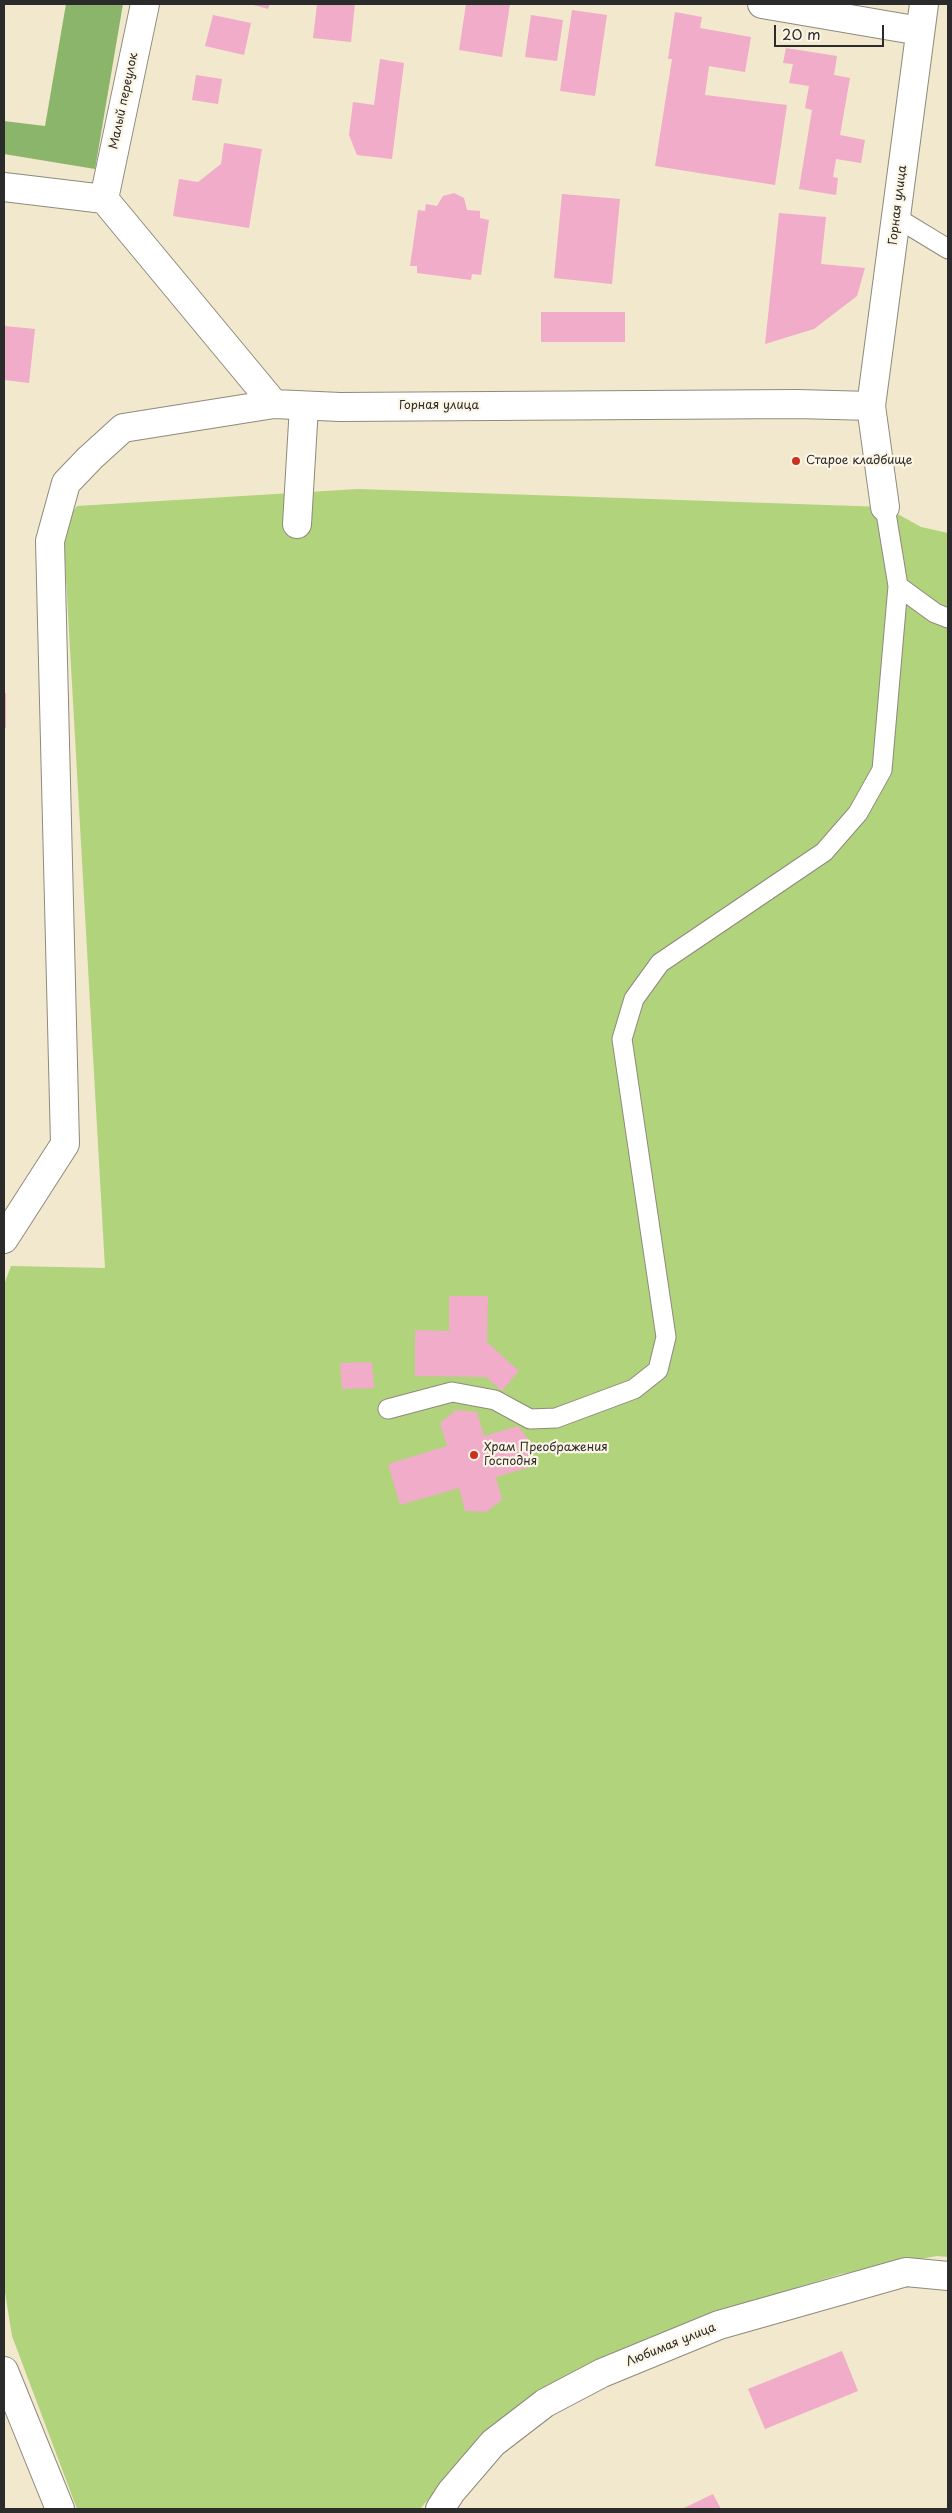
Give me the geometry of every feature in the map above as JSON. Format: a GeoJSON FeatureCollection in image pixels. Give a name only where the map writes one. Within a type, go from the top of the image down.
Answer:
{"type":"FeatureCollection","features":[{"type":"Feature","properties":{"kind":"street","name":"Малый переулок"},"geometry":{"type":"LineString","coordinates":[[104,199],[145,4]]}},
{"type":"Feature","properties":{"kind":"street"},"geometry":{"type":"LineString","coordinates":[[762,4],[920,31]]}},
{"type":"Feature","properties":{"kind":"street","name":"Горная улица"},"geometry":{"type":"LineString","coordinates":[[884,507],[871,406],[924,4]]}},
{"type":"Feature","properties":{"kind":"street"},"geometry":{"type":"LineString","coordinates":[[4,187],[104,199],[274,404]]}},
{"type":"Feature","properties":{"kind":"street","name":"Горная улица"},"geometry":{"type":"LineString","coordinates":[[4,1239],[65,1144],[50,541],[66,484],[90,458],[123,428],[274,404],[304,406],[871,406]]}},
{"type":"Feature","properties":{"kind":"street"},"geometry":{"type":"LineString","coordinates":[[297,524],[304,406]]}},
{"type":"Feature","properties":{"kind":"street","name":"Любимая улица"},"geometry":{"type":"LineString","coordinates":[[440,2509],[451,2492],[493,2443],[545,2403],[602,2373],[719,2325],[906,2272],[948,2276]]}},
{"type":"Feature","properties":{"kind":"street"},"geometry":{"type":"LineString","coordinates":[[4,2371],[60,2509]]}},
{"type":"Feature","properties":{"kind":"lane"},"geometry":{"type":"LineString","coordinates":[[896,218],[948,249]]}},
{"type":"Feature","properties":{"kind":"lane","name":"Горная улица"},"geometry":{"type":"LineString","coordinates":[[388,1409],[452,1392],[495,1400],[530,1419],[556,1418],[634,1389],[658,1370],[666,1337],[622,1038],[634,999],[660,964],[824,852],[858,813],[882,770],[898,586],[884,507]]}},
{"type":"Feature","properties":{"kind":"lane"},"geometry":{"type":"LineString","coordinates":[[898,586],[941,616]]}},
{"type":"Feature","properties":{"kind":"green space"},"geometry":{"type":"Polygon","coordinates":[[[66,4],[123,4],[95,169],[4,154],[4,121],[45,126],[66,4]]]}},
{"type":"Feature","properties":{"kind":"green space"},"geometry":{"type":"Polygon","coordinates":[[[358,489],[885,507],[921,527],[948,533],[948,2257],[937,2256],[841,2274],[711,2314],[443,2482],[420,2509],[77,2509],[12,2336],[4,2286],[4,1285],[11,1266],[105,1268],[63,525],[77,506],[358,489]]]}},
{"type":"Feature","properties":{"kind":"building"},"geometry":{"type":"Polygon","coordinates":[[[250,4],[270,4],[268,9],[250,4]]]}},
{"type":"Feature","properties":{"kind":"building"},"geometry":{"type":"Polygon","coordinates":[[[317,4],[355,4],[351,42],[313,38],[317,4]]]}},
{"type":"Feature","properties":{"kind":"building"},"geometry":{"type":"Polygon","coordinates":[[[466,4],[510,4],[502,57],[459,50],[466,4]]]}},
{"type":"Feature","properties":{"kind":"building"},"geometry":{"type":"Polygon","coordinates":[[[572,10],[607,15],[595,96],[560,91],[572,10]]]}},
{"type":"Feature","properties":{"kind":"building"},"geometry":{"type":"Polygon","coordinates":[[[675,12],[702,17],[700,28],[751,37],[745,72],[709,66],[705,95],[787,105],[775,185],[655,166],[672,59],[668,59],[675,12]]]}},
{"type":"Feature","properties":{"kind":"building"},"geometry":{"type":"Polygon","coordinates":[[[213,15],[251,23],[244,55],[205,46],[213,15]]]}},
{"type":"Feature","properties":{"kind":"building"},"geometry":{"type":"Polygon","coordinates":[[[531,15],[563,20],[557,61],[525,57],[531,15]]]}},
{"type":"Feature","properties":{"kind":"building"},"geometry":{"type":"Polygon","coordinates":[[[786,48],[837,56],[834,75],[850,78],[840,135],[865,140],[861,163],[836,159],[833,177],[838,178],[836,195],[799,189],[812,110],[805,108],[809,86],[789,83],[793,64],[783,63],[786,48]]]}},
{"type":"Feature","properties":{"kind":"building"},"geometry":{"type":"Polygon","coordinates":[[[380,59],[404,63],[392,159],[357,155],[349,135],[353,102],[374,105],[380,59]]]}},
{"type":"Feature","properties":{"kind":"building"},"geometry":{"type":"Polygon","coordinates":[[[196,75],[222,79],[218,104],[192,100],[196,75]]]}},
{"type":"Feature","properties":{"kind":"building"},"geometry":{"type":"Polygon","coordinates":[[[224,143],[262,149],[249,228],[173,216],[179,179],[198,182],[221,164],[224,143]]]}},
{"type":"Feature","properties":{"kind":"building"},"geometry":{"type":"Polygon","coordinates":[[[454,193],[464,198],[467,210],[480,211],[480,218],[489,220],[481,275],[472,274],[471,280],[417,273],[417,266],[410,266],[418,210],[425,211],[426,204],[437,206],[443,196],[454,193]]]}},
{"type":"Feature","properties":{"kind":"building"},"geometry":{"type":"Polygon","coordinates":[[[562,194],[620,199],[612,284],[554,278],[562,194]]]}},
{"type":"Feature","properties":{"kind":"building"},"geometry":{"type":"Polygon","coordinates":[[[779,213],[826,217],[821,264],[865,268],[857,296],[814,329],[765,344],[779,213]]]}},
{"type":"Feature","properties":{"kind":"building"},"geometry":{"type":"Polygon","coordinates":[[[541,312],[625,312],[625,342],[541,342],[541,312]]]}},
{"type":"Feature","properties":{"kind":"building"},"geometry":{"type":"Polygon","coordinates":[[[4,326],[35,329],[29,383],[4,380],[4,326]]]}},
{"type":"Feature","properties":{"kind":"building"},"geometry":{"type":"Polygon","coordinates":[[[4,693],[6,693],[6,728],[4,728],[4,693]]]}},
{"type":"Feature","properties":{"kind":"building"},"geometry":{"type":"Polygon","coordinates":[[[449,1296],[488,1296],[487,1342],[519,1371],[502,1391],[486,1377],[415,1376],[415,1330],[449,1331],[449,1296]]]}},
{"type":"Feature","properties":{"kind":"building"},"geometry":{"type":"Polygon","coordinates":[[[372,1362],[374,1388],[342,1389],[340,1363],[372,1362]]]}},
{"type":"Feature","properties":{"kind":"building","name":"Храм Преображения Господня"},"geometry":{"type":"Polygon","coordinates":[[[456,1410],[477,1412],[484,1436],[518,1426],[532,1444],[530,1467],[496,1477],[502,1500],[486,1512],[465,1511],[459,1488],[400,1505],[388,1464],[447,1446],[440,1423],[456,1410]]]}},
{"type":"Feature","properties":{"kind":"building"},"geometry":{"type":"Polygon","coordinates":[[[842,2351],[858,2391],[765,2429],[748,2389],[842,2351]]]}},
{"type":"Feature","properties":{"kind":"building"},"geometry":{"type":"Polygon","coordinates":[[[713,2494],[721,2509],[682,2509],[713,2494]]]}},
{"type":"Feature","properties":{"kind":"place","name":"Старое кладбище"},"geometry":{"type":"Point","coordinates":[796,461]}},
{"type":"Feature","properties":{"kind":"place","name":"Храм Преображения Господня"},"geometry":{"type":"Point","coordinates":[474,1455]}}]}
